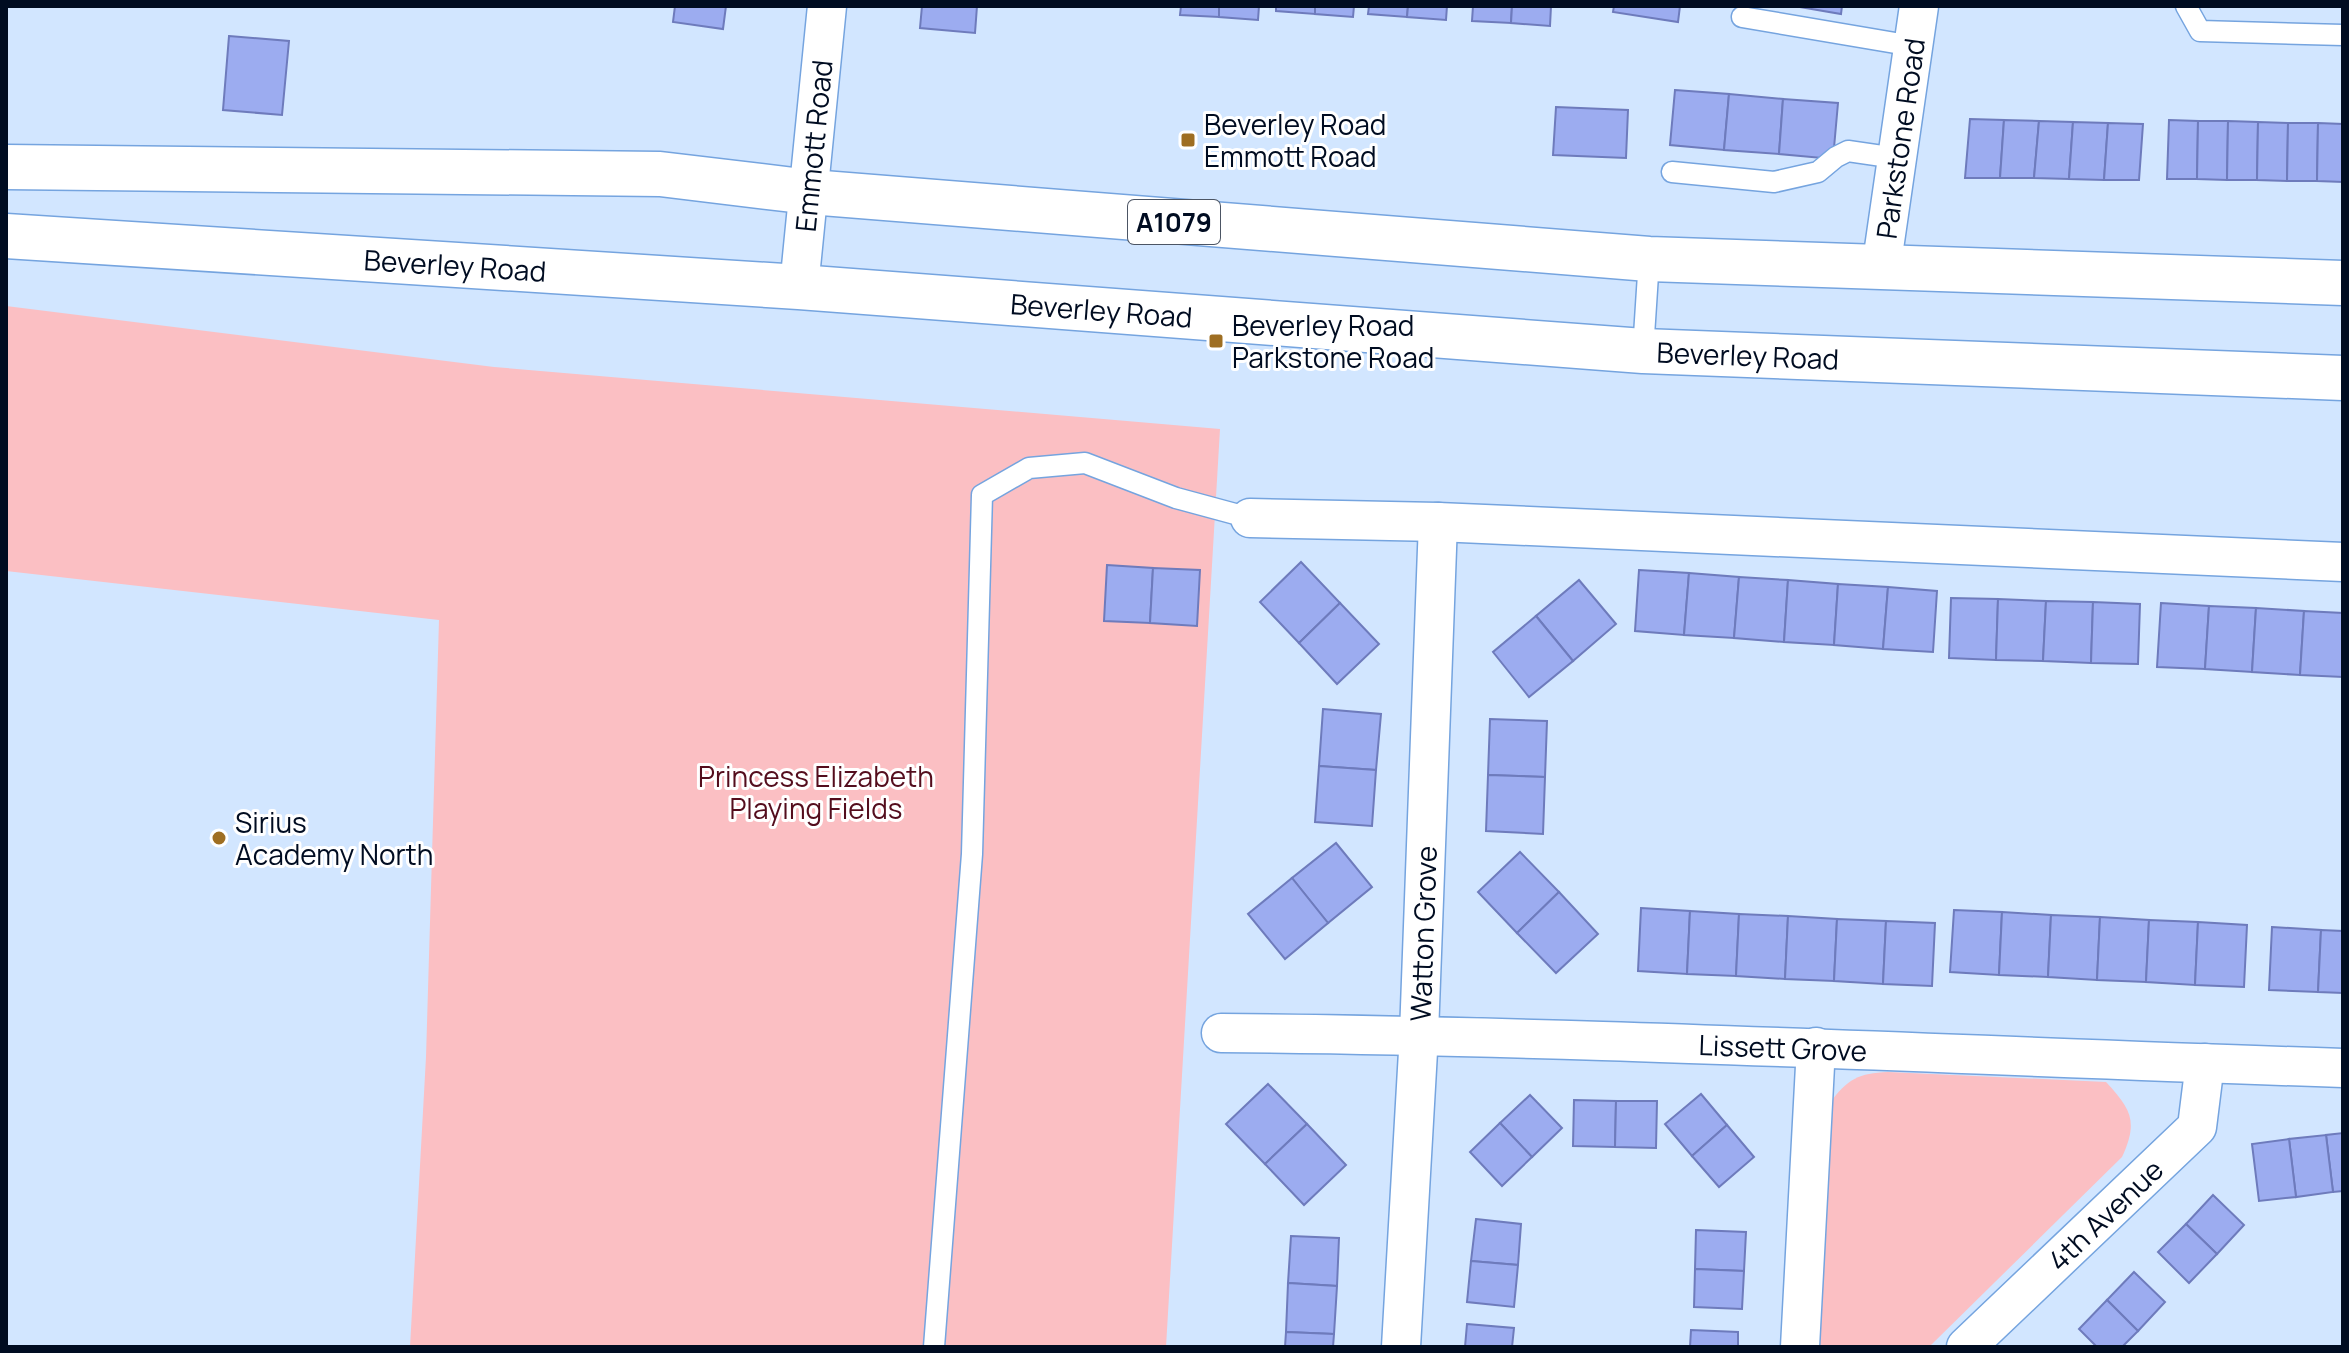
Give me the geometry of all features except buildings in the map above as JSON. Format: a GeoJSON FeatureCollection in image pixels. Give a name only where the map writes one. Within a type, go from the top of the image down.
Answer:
{"type":"FeatureCollection","features":[{"type":"Feature","properties":{"kind":"main road","name":"A1079"},"geometry":{"type":"LineString","coordinates":[[6,167],[660,174],[810,192],[1649,259],[2343,283]]}},
{"type":"Feature","properties":{"kind":"main road","name":"Beverley Road"},"geometry":{"type":"LineString","coordinates":[[6,236],[799,287],[1643,351],[2343,378]]}},
{"type":"Feature","properties":{"kind":"street","name":"Emmott Road"},"geometry":{"type":"LineString","coordinates":[[799,287],[827,6]]}},
{"type":"Feature","properties":{"kind":"street","name":"Parkstone Road"},"geometry":{"type":"LineString","coordinates":[[1881,269],[1919,6]]}},
{"type":"Feature","properties":{"kind":"street"},"geometry":{"type":"LineString","coordinates":[[1250,518],[1438,522],[2343,562]]}},
{"type":"Feature","properties":{"kind":"street","name":"Watton Grove"},"geometry":{"type":"LineString","coordinates":[[1401,1347],[1419,1034],[1438,522]]}},
{"type":"Feature","properties":{"kind":"street","name":"Lissett Grove"},"geometry":{"type":"LineString","coordinates":[[1221,1033],[1419,1034],[2343,1068]]}},
{"type":"Feature","properties":{"kind":"street"},"geometry":{"type":"LineString","coordinates":[[1800,1347],[1816,1047]]}},
{"type":"Feature","properties":{"kind":"street","name":"4th Avenue"},"geometry":{"type":"LineString","coordinates":[[1966,1347],[2197,1127],[2205,1063]]}},
{"type":"Feature","properties":{"kind":"lane"},"geometry":{"type":"LineString","coordinates":[[2186,6],[2200,31],[2343,35]]}},
{"type":"Feature","properties":{"kind":"lane"},"geometry":{"type":"LineString","coordinates":[[1742,17],[1913,46]]}},
{"type":"Feature","properties":{"kind":"lane"},"geometry":{"type":"LineString","coordinates":[[1672,172],[1774,182],[1818,172],[1848,151],[1896,158]]}},
{"type":"Feature","properties":{"kind":"lane"},"geometry":{"type":"LineString","coordinates":[[1643,351],[1649,259]]}},
{"type":"Feature","properties":{"kind":"lane"},"geometry":{"type":"LineString","coordinates":[[934,1347],[972,854],[982,495],[1029,468],[1085,463],[1176,498],[1250,518]]}},
{"type":"Feature","properties":{"kind":"green space","name":"Princess Elizabeth Playing Fields"},"geometry":{"type":"Polygon","coordinates":[[[6,306],[494,367],[1220,429],[1166,1347],[410,1347],[426,1057],[439,620],[6,571],[6,306]]]}},
{"type":"Feature","properties":{"kind":"green space"},"geometry":{"type":"Polygon","coordinates":[[[1888,1072],[2106,1082],[2127,1109],[2130,1134],[2122,1157],[1929,1347],[1816,1347],[1830,1103],[1854,1079],[1888,1072]]]}},
{"type":"Feature","properties":{"kind":"place","name":"Beverley Road Emmott Road"},"geometry":{"type":"Point","coordinates":[1188,140]}},
{"type":"Feature","properties":{"kind":"place","name":"Beverley Road Parkstone Road"},"geometry":{"type":"Point","coordinates":[1216,341]}},
{"type":"Feature","properties":{"kind":"place","name":"Sirius Academy North"},"geometry":{"type":"Point","coordinates":[219,838]}}]}
